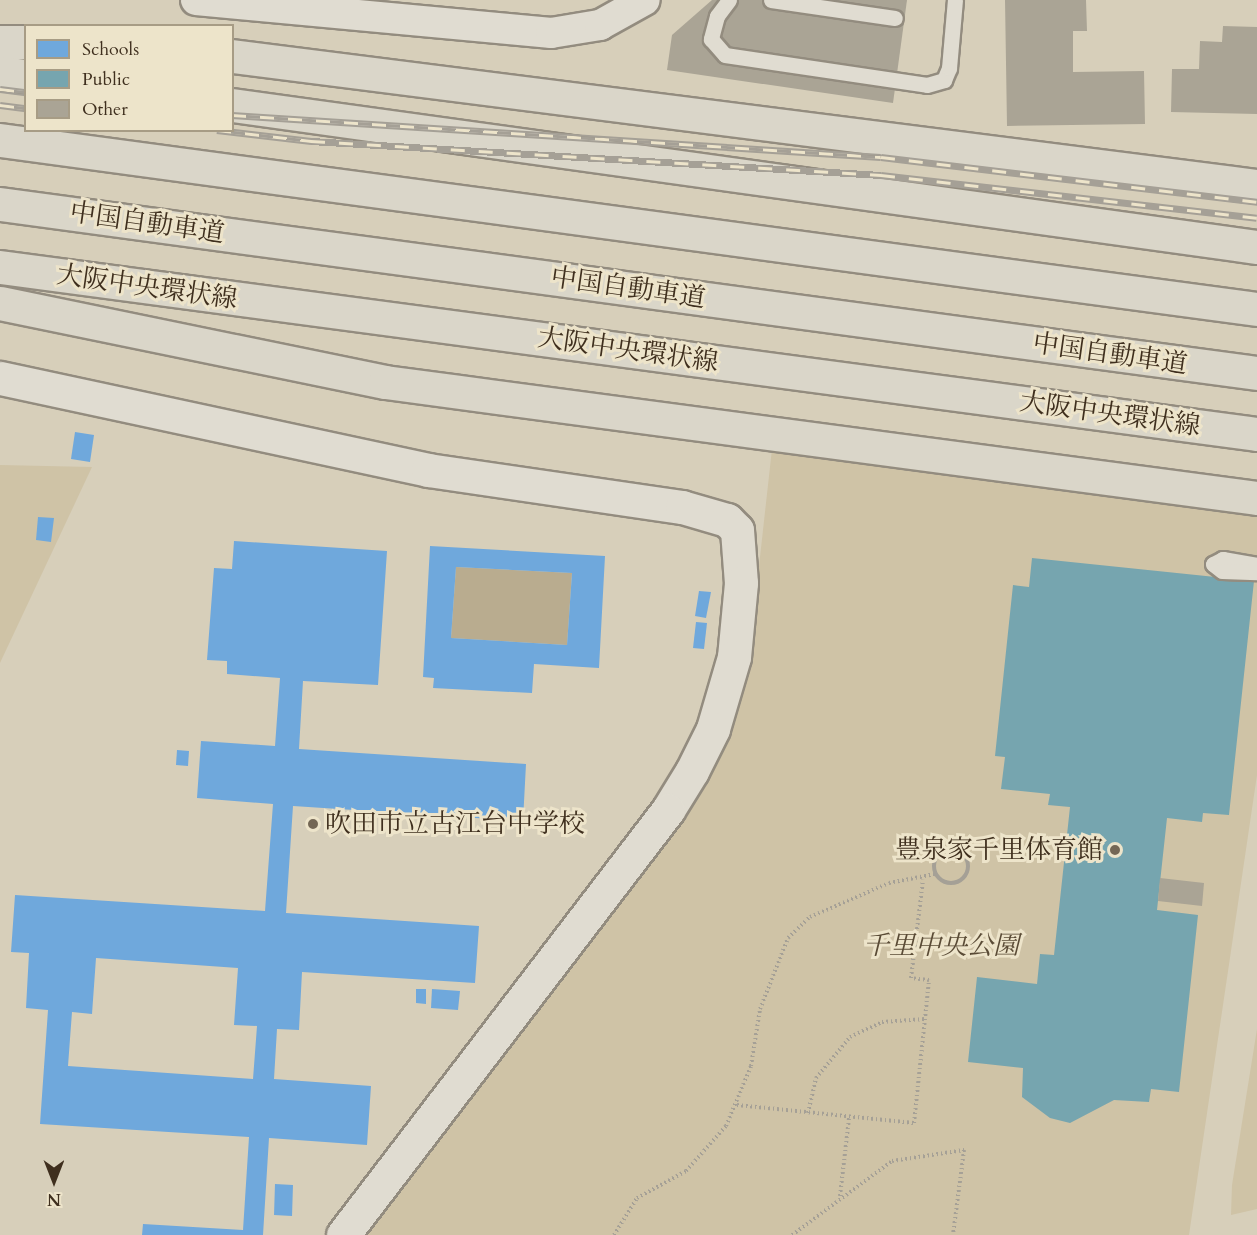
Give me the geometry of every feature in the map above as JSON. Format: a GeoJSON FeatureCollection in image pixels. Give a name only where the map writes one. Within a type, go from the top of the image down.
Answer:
{"type":"FeatureCollection","features":[{"type":"Feature","properties":{"kind":"main road"},"geometry":{"type":"LineString","coordinates":[[0,42],[24,42]]}},
{"type":"Feature","properties":{"kind":"main road"},"geometry":{"type":"LineString","coordinates":[[234,56],[1257,186]]}},
{"type":"Feature","properties":{"kind":"main road"},"geometry":{"type":"LineString","coordinates":[[0,73],[24,76]]}},
{"type":"Feature","properties":{"kind":"main road"},"geometry":{"type":"LineString","coordinates":[[234,105],[1257,247]]}},
{"type":"Feature","properties":{"kind":"main road"},"geometry":{"type":"LineString","coordinates":[[0,140],[1257,309]]}},
{"type":"Feature","properties":{"kind":"main road","name":"中国自動車道"},"geometry":{"type":"LineString","coordinates":[[0,204],[1257,374]]}},
{"type":"Feature","properties":{"kind":"main road","name":"大阪中央環状線"},"geometry":{"type":"LineString","coordinates":[[0,267],[1257,434]]}},
{"type":"Feature","properties":{"kind":"main road"},"geometry":{"type":"LineString","coordinates":[[0,303],[385,382],[1257,498]]}},
{"type":"Feature","properties":{"kind":"street"},"geometry":{"type":"LineString","coordinates":[[196,0],[551,33],[600,25],[645,0]]}},
{"type":"Feature","properties":{"kind":"street"},"geometry":{"type":"LineString","coordinates":[[0,378],[429,470],[682,507],[727,520],[737,530],[741,583],[734,657],[713,729],[692,771],[668,810],[343,1235]]}},
{"type":"Feature","properties":{"kind":"lane"},"geometry":{"type":"LineString","coordinates":[[729,0],[717,16],[711,39],[725,55],[927,86],[944,80],[949,68],[955,0]]}},
{"type":"Feature","properties":{"kind":"lane"},"geometry":{"type":"LineString","coordinates":[[771,0],[895,18]]}},
{"type":"Feature","properties":{"kind":"lane"},"geometry":{"type":"LineString","coordinates":[[1257,565],[1223,559],[1213,564],[1222,571],[1257,572]]}},
{"type":"Feature","properties":{"kind":"path"},"geometry":{"type":"LineString","coordinates":[[958,849],[966,857],[969,868],[954,883],[935,874],[938,853],[958,849]]}},
{"type":"Feature","properties":{"kind":"path"},"geometry":{"type":"LineString","coordinates":[[614,1235],[637,1197],[687,1171],[711,1148],[737,1105],[751,1066],[760,1009],[788,938],[810,917],[889,883],[923,880],[935,874]]}},
{"type":"Feature","properties":{"kind":"path"},"geometry":{"type":"LineString","coordinates":[[737,1105],[914,1123],[929,980],[911,978],[923,880]]}},
{"type":"Feature","properties":{"kind":"path"},"geometry":{"type":"LineString","coordinates":[[808,1113],[816,1078],[850,1037],[882,1022],[925,1019]]}},
{"type":"Feature","properties":{"kind":"path"},"geometry":{"type":"LineString","coordinates":[[840,1197],[849,1118]]}},
{"type":"Feature","properties":{"kind":"path"},"geometry":{"type":"LineString","coordinates":[[792,1235],[840,1197],[892,1161],[964,1150],[953,1235]]}},
{"type":"Feature","properties":{"kind":"green space","name":"千里中央公園"},"geometry":{"type":"Polygon","coordinates":[[[772,449],[1257,515],[1257,775],[1189,1235],[366,1235],[680,820],[725,741],[748,665],[772,449]]]}},
{"type":"Feature","properties":{"kind":"green space"},"geometry":{"type":"Polygon","coordinates":[[[0,465],[92,467],[0,663],[0,465]]]}},
{"type":"Feature","properties":{"kind":"green space"},"geometry":{"type":"Polygon","coordinates":[[[1257,1029],[1257,1209],[1231,1215],[1232,1185],[1257,1029]]]}},
{"type":"Feature","properties":{"kind":"shaded area"},"geometry":{"type":"Polygon","coordinates":[[[456,567],[572,573],[567,645],[451,638],[456,567]]]}},
{"type":"Feature","properties":{"kind":"building: Schools"},"geometry":{"type":"Polygon","coordinates":[[[75,432],[94,435],[90,462],[71,459],[75,432]]]}},
{"type":"Feature","properties":{"kind":"building: Schools"},"geometry":{"type":"Polygon","coordinates":[[[38,517],[54,518],[51,542],[36,540],[38,517]]]}},
{"type":"Feature","properties":{"kind":"building: Schools"},"geometry":{"type":"Polygon","coordinates":[[[234,541],[387,551],[378,685],[303,681],[299,749],[526,764],[523,821],[293,806],[286,913],[479,926],[475,983],[302,972],[299,1030],[277,1029],[274,1079],[371,1086],[367,1145],[269,1138],[263,1235],[142,1235],[143,1224],[243,1230],[249,1137],[40,1124],[48,1010],[26,1008],[29,953],[11,952],[15,895],[265,911],[273,804],[197,798],[201,741],[275,746],[280,678],[227,674],[227,661],[207,660],[214,568],[232,569],[234,541]],[[96,958],[92,1014],[72,1012],[68,1066],[253,1079],[257,1026],[234,1025],[238,968],[96,958]]]}},
{"type":"Feature","properties":{"kind":"building: Schools"},"geometry":{"type":"Polygon","coordinates":[[[430,546],[605,556],[599,668],[534,664],[532,693],[433,688],[434,678],[423,677],[430,546]],[[456,567],[451,638],[567,645],[572,573],[456,567]]]}},
{"type":"Feature","properties":{"kind":"building: Schools"},"geometry":{"type":"Polygon","coordinates":[[[699,591],[711,592],[706,618],[695,616],[699,591]]]}},
{"type":"Feature","properties":{"kind":"building: Schools"},"geometry":{"type":"Polygon","coordinates":[[[696,622],[707,623],[704,649],[693,648],[696,622]]]}},
{"type":"Feature","properties":{"kind":"building: Schools"},"geometry":{"type":"Polygon","coordinates":[[[177,750],[189,751],[188,766],[176,765],[177,750]]]}},
{"type":"Feature","properties":{"kind":"building: Schools"},"geometry":{"type":"Polygon","coordinates":[[[416,989],[426,989],[426,1004],[416,1003],[416,989]]]}},
{"type":"Feature","properties":{"kind":"building: Schools"},"geometry":{"type":"Polygon","coordinates":[[[432,989],[460,991],[458,1010],[431,1008],[432,989]]]}},
{"type":"Feature","properties":{"kind":"building: Schools"},"geometry":{"type":"Polygon","coordinates":[[[275,1184],[293,1185],[292,1216],[274,1215],[275,1184]]]}},
{"type":"Feature","properties":{"kind":"building: Public","name":"豊泉家千里体育館"},"geometry":{"type":"Polygon","coordinates":[[[1032,558],[1254,581],[1229,815],[1203,813],[1202,822],[1167,818],[1157,910],[1198,915],[1179,1092],[1151,1089],[1149,1102],[1114,1100],[1070,1123],[1050,1118],[1022,1097],[1023,1068],[968,1062],[977,977],[1037,984],[1040,954],[1054,955],[1070,807],[1048,805],[1050,794],[1001,789],[1005,757],[995,756],[1013,585],[1029,587],[1032,558]]]}},
{"type":"Feature","properties":{"kind":"building: Other"},"geometry":{"type":"Polygon","coordinates":[[[712,0],[907,0],[893,103],[667,70],[672,35],[712,0]]]}},
{"type":"Feature","properties":{"kind":"building: Other"},"geometry":{"type":"Polygon","coordinates":[[[1005,0],[1086,0],[1087,31],[1073,31],[1073,72],[1144,71],[1145,124],[1007,126],[1005,0]]]}},
{"type":"Feature","properties":{"kind":"building: Other"},"geometry":{"type":"Polygon","coordinates":[[[1223,26],[1257,27],[1257,114],[1171,112],[1172,69],[1199,69],[1200,41],[1222,42],[1223,26]]]}},
{"type":"Feature","properties":{"kind":"building: Other"},"geometry":{"type":"Polygon","coordinates":[[[1160,878],[1204,883],[1202,906],[1158,901],[1160,878]]]}},
{"type":"Feature","properties":{"kind":"railway"},"geometry":{"type":"LineString","coordinates":[[0,89],[24,92]]}},
{"type":"Feature","properties":{"kind":"railway"},"geometry":{"type":"LineString","coordinates":[[0,105],[24,108]]}},
{"type":"Feature","properties":{"kind":"railway"},"geometry":{"type":"LineString","coordinates":[[234,115],[881,157],[1257,202]]}},
{"type":"Feature","properties":{"kind":"railway"},"geometry":{"type":"LineString","coordinates":[[234,132],[311,141],[881,175],[1257,218]]}},
{"type":"Feature","properties":{"kind":"place","name":"吹田市立古江台中学校"},"geometry":{"type":"Point","coordinates":[313,824]}},
{"type":"Feature","properties":{"kind":"place","name":"豊泉家千里体育館"},"geometry":{"type":"Point","coordinates":[1115,850]}}]}
